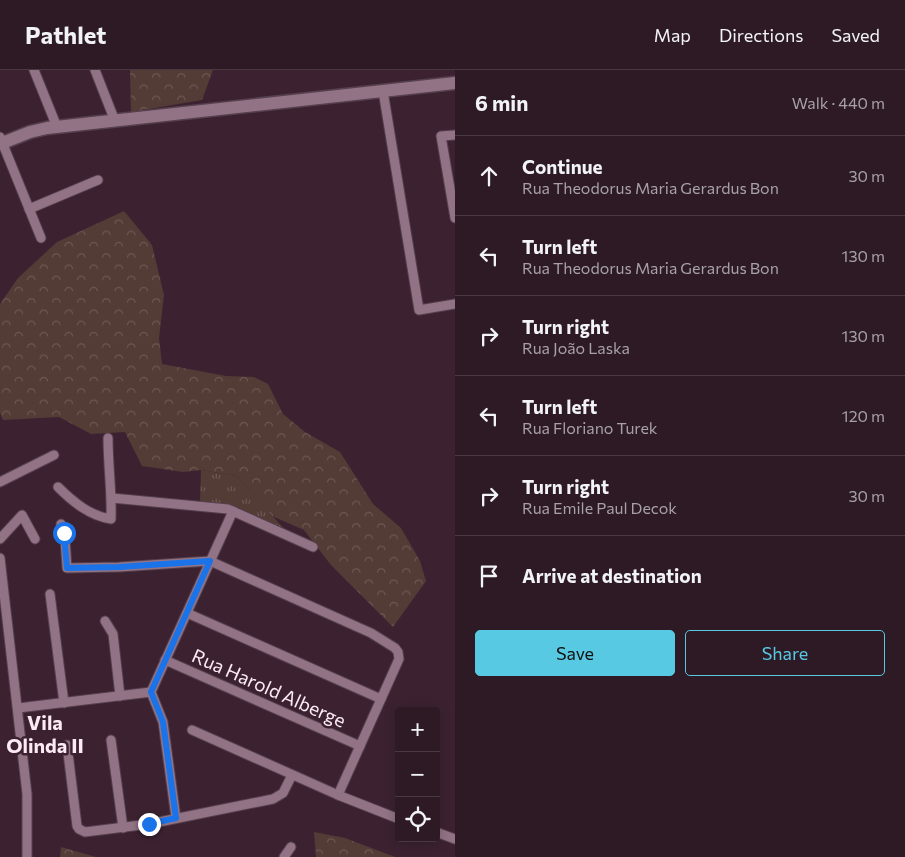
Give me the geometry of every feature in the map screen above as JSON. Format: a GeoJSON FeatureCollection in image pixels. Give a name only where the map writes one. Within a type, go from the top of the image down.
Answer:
{"type":"FeatureCollection","features":[{"type":"Feature","properties":{"kind":"street"},"geometry":{"type":"LineString","coordinates":[[34,70],[58,127]]}},
{"type":"Feature","properties":{"kind":"street"},"geometry":{"type":"LineString","coordinates":[[95,70],[115,120]]}},
{"type":"Feature","properties":{"kind":"street"},"geometry":{"type":"LineString","coordinates":[[41,238],[1,141],[30,132],[58,127],[455,83]]}},
{"type":"Feature","properties":{"kind":"street"},"geometry":{"type":"LineString","coordinates":[[383,91],[419,310],[455,304]]}},
{"type":"Feature","properties":{"kind":"street"},"geometry":{"type":"LineString","coordinates":[[455,135],[441,136],[455,218]]}},
{"type":"Feature","properties":{"kind":"street"},"geometry":{"type":"LineString","coordinates":[[29,208],[98,180]]}},
{"type":"Feature","properties":{"kind":"street"},"geometry":{"type":"LineString","coordinates":[[58,487],[83,508],[105,518],[111,518],[112,498],[108,438]]}},
{"type":"Feature","properties":{"kind":"street"},"geometry":{"type":"LineString","coordinates":[[0,482],[54,455]]}},
{"type":"Feature","properties":{"kind":"street"},"geometry":{"type":"LineString","coordinates":[[112,498],[233,510],[313,546]]}},
{"type":"Feature","properties":{"kind":"street"},"geometry":{"type":"LineString","coordinates":[[176,818],[163,722],[151,692],[233,510]]}},
{"type":"Feature","properties":{"kind":"street"},"geometry":{"type":"LineString","coordinates":[[0,540],[22,515],[35,539]]}},
{"type":"Feature","properties":{"kind":"street"},"geometry":{"type":"LineString","coordinates":[[61,524],[65,539],[67,568],[119,567],[210,561],[371,633],[391,644],[398,652],[398,659],[338,796]]}},
{"type":"Feature","properties":{"kind":"street"},"geometry":{"type":"LineString","coordinates":[[0,558],[27,794],[27,857]]}},
{"type":"Feature","properties":{"kind":"street"},"geometry":{"type":"LineString","coordinates":[[50,594],[64,703]]}},
{"type":"Feature","properties":{"kind":"street"},"geometry":{"type":"LineString","coordinates":[[187,613],[381,699]]}},
{"type":"Feature","properties":{"kind":"street"},"geometry":{"type":"LineString","coordinates":[[105,620],[113,634],[120,696]]}},
{"type":"Feature","properties":{"kind":"street","name":"Rua Harold Alberge"},"geometry":{"type":"LineString","coordinates":[[166,660],[360,746]]}},
{"type":"Feature","properties":{"kind":"street"},"geometry":{"type":"LineString","coordinates":[[18,708],[151,692]]}},
{"type":"Feature","properties":{"kind":"street"},"geometry":{"type":"LineString","coordinates":[[192,730],[338,796],[395,817]]}},
{"type":"Feature","properties":{"kind":"street"},"geometry":{"type":"LineString","coordinates":[[111,740],[123,828]]}},
{"type":"Feature","properties":{"kind":"street"},"geometry":{"type":"LineString","coordinates":[[68,745],[79,829],[85,832],[123,828],[273,799],[283,793],[292,775]]}},
{"type":"Feature","properties":{"kind":"street"},"geometry":{"type":"LineString","coordinates":[[440,833],[455,839]]}},
{"type":"Feature","properties":{"kind":"street"},"geometry":{"type":"LineString","coordinates":[[284,857],[290,847]]}},
{"type":"Feature","properties":{"kind":"green space"},"geometry":{"type":"Polygon","coordinates":[[[130,70],[213,70],[202,100],[131,112],[130,70]]]}},
{"type":"Feature","properties":{"kind":"green space"},"geometry":{"type":"Polygon","coordinates":[[[124,211],[152,245],[164,295],[159,338],[162,364],[226,376],[254,377],[268,384],[283,414],[305,432],[340,452],[373,504],[401,528],[420,561],[426,581],[393,627],[331,565],[304,530],[272,516],[237,476],[201,470],[183,472],[142,466],[125,432],[91,434],[59,417],[3,420],[0,413],[0,304],[18,278],[57,242],[124,211]]]}},
{"type":"Feature","properties":{"kind":"green space"},"geometry":{"type":"Polygon","coordinates":[[[201,470],[237,476],[284,529],[232,505],[200,502],[201,470]]]}},
{"type":"Feature","properties":{"kind":"green space"},"geometry":{"type":"Polygon","coordinates":[[[314,832],[345,838],[395,857],[316,857],[314,832]]]}},
{"type":"Feature","properties":{"kind":"green space"},"geometry":{"type":"Polygon","coordinates":[[[61,847],[96,857],[60,857],[61,847]]]}},
{"type":"Feature","properties":{"kind":"district","name":"Vila Olinda II"},"geometry":{"type":"Point","coordinates":[45,734]}},
{"type":"Feature","properties":{"kind":"route"},"geometry":{"type":"LineString","coordinates":[[64,533],[67,568],[119,567],[210,561],[151,692],[163,722],[176,818],[149,824]]}}]}
